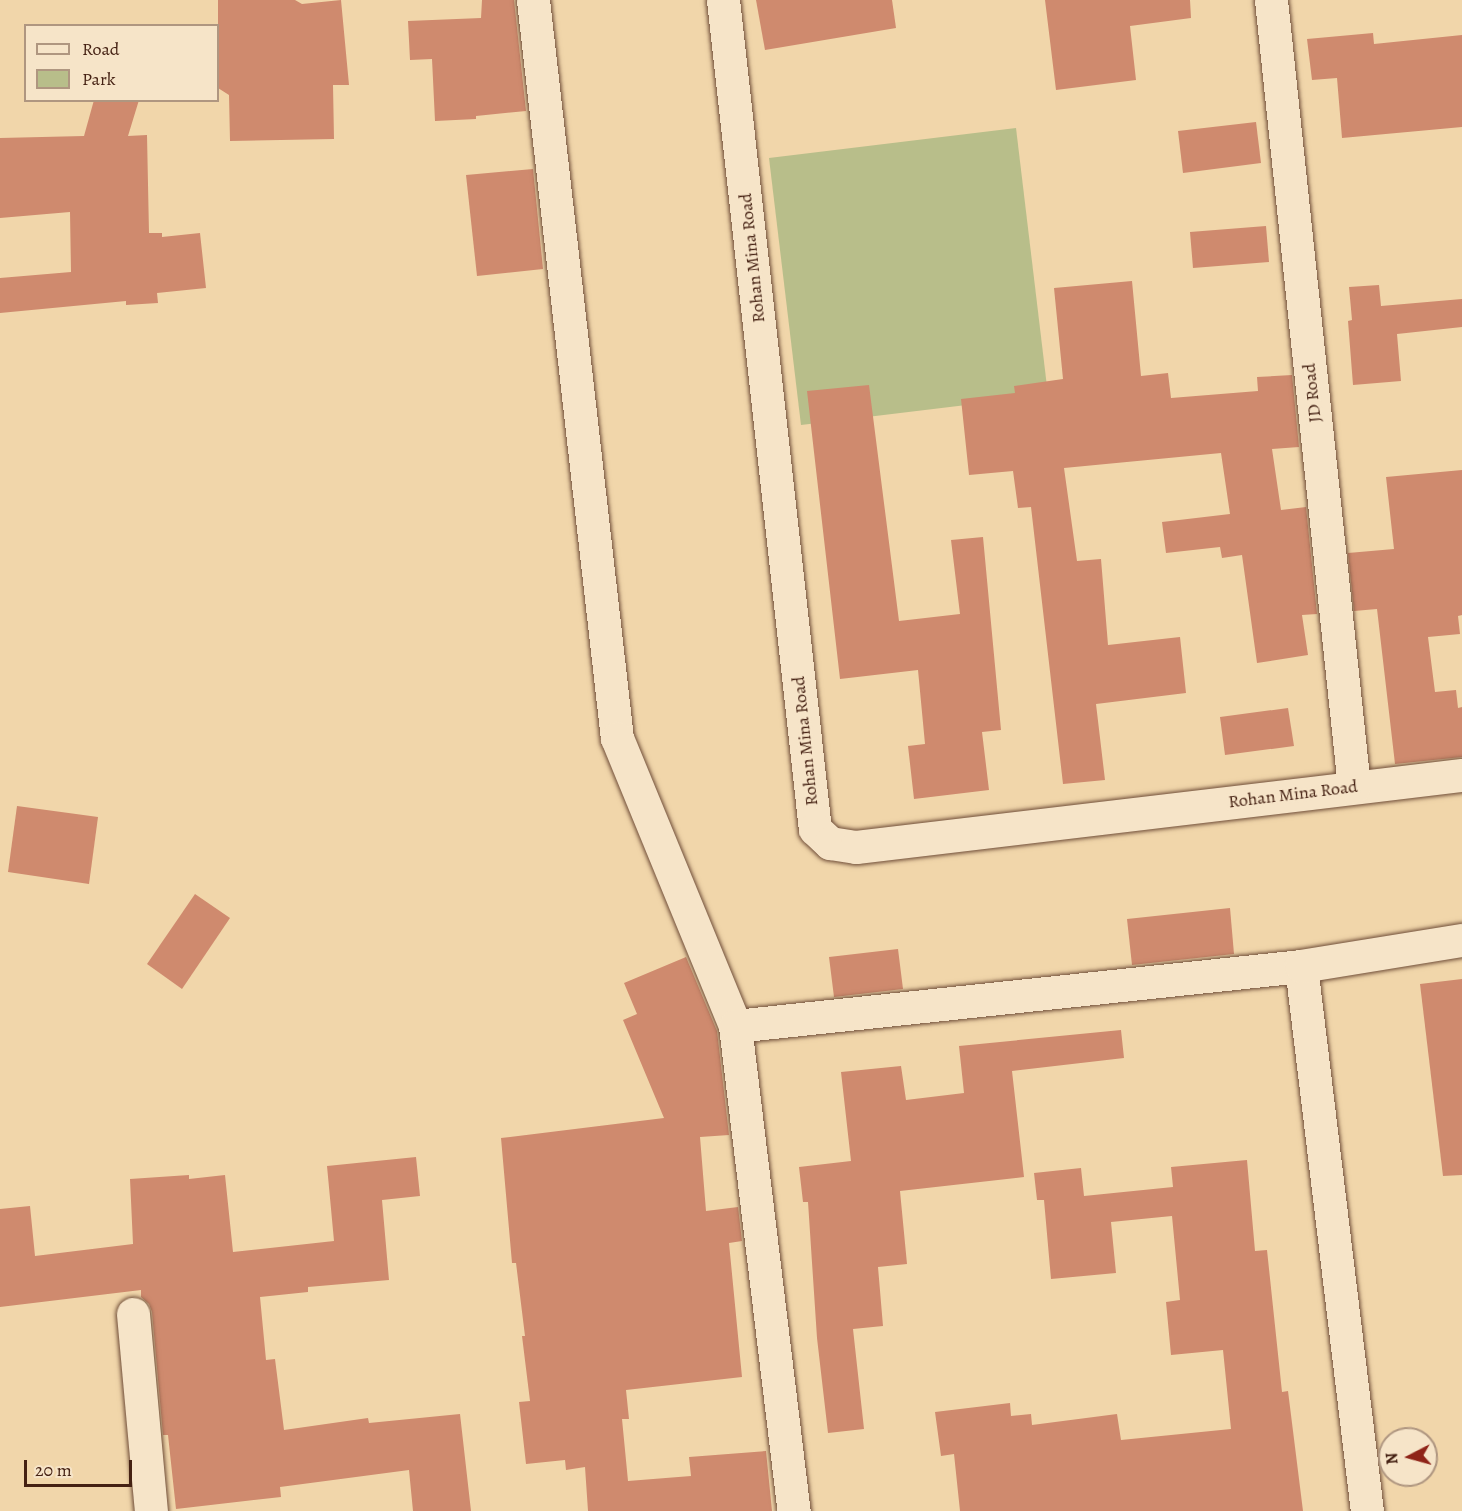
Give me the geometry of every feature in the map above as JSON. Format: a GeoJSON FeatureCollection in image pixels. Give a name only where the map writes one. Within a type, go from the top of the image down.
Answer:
{"type":"FeatureCollection","features":[{"type":"Feature","properties":{"kind":"street"},"geometry":{"type":"LineString","coordinates":[[533,0],[617,738],[735,1026],[794,1511]]}},
{"type":"Feature","properties":{"kind":"street","name":"Rohan Mina Road"},"geometry":{"type":"LineString","coordinates":[[723,0],[815,829],[830,843],[856,847],[1462,775]]}},
{"type":"Feature","properties":{"kind":"street","name":"JD Road"},"geometry":{"type":"LineString","coordinates":[[1271,0],[1354,787]]}},
{"type":"Feature","properties":{"kind":"street"},"geometry":{"type":"LineString","coordinates":[[735,1026],[1301,966],[1462,940]]}},
{"type":"Feature","properties":{"kind":"street"},"geometry":{"type":"LineString","coordinates":[[1301,966],[1367,1511]]}},
{"type":"Feature","properties":{"kind":"street"},"geometry":{"type":"LineString","coordinates":[[133,1314],[151,1511]]}},
{"type":"Feature","properties":{"kind":"green space"},"geometry":{"type":"Polygon","coordinates":[[[1016,128],[1048,395],[801,425],[769,158],[1016,128]]]}},
{"type":"Feature","properties":{"kind":"building"},"geometry":{"type":"Polygon","coordinates":[[[218,0],[295,0],[302,4],[341,0],[349,85],[333,85],[334,139],[230,141],[229,95],[219,89],[218,0]]]}},
{"type":"Feature","properties":{"kind":"building"},"geometry":{"type":"Polygon","coordinates":[[[482,0],[514,0],[526,111],[476,116],[476,119],[435,121],[432,59],[410,60],[408,21],[481,18],[482,0]]]}},
{"type":"Feature","properties":{"kind":"building"},"geometry":{"type":"Polygon","coordinates":[[[756,0],[892,0],[896,28],[765,50],[756,0]]]}},
{"type":"Feature","properties":{"kind":"building"},"geometry":{"type":"Polygon","coordinates":[[[1045,0],[1190,0],[1191,18],[1130,26],[1136,80],[1056,90],[1045,0]]]}},
{"type":"Feature","properties":{"kind":"building"},"geometry":{"type":"Polygon","coordinates":[[[1373,33],[1374,44],[1462,35],[1462,127],[1342,138],[1337,78],[1312,80],[1307,39],[1373,33]]]}},
{"type":"Feature","properties":{"kind":"building"},"geometry":{"type":"Polygon","coordinates":[[[93,102],[138,102],[128,136],[147,135],[149,233],[162,233],[162,237],[200,233],[206,288],[157,293],[158,303],[126,305],[126,301],[0,313],[0,278],[71,272],[70,212],[0,218],[0,138],[84,136],[93,102]]]}},
{"type":"Feature","properties":{"kind":"building"},"geometry":{"type":"Polygon","coordinates":[[[1256,122],[1261,163],[1183,173],[1178,131],[1256,122]]]}},
{"type":"Feature","properties":{"kind":"building"},"geometry":{"type":"Polygon","coordinates":[[[533,169],[543,269],[477,276],[466,175],[533,169]]]}},
{"type":"Feature","properties":{"kind":"building"},"geometry":{"type":"Polygon","coordinates":[[[1266,226],[1269,262],[1193,268],[1190,232],[1266,226]]]}},
{"type":"Feature","properties":{"kind":"building"},"geometry":{"type":"Polygon","coordinates":[[[1132,281],[1141,376],[1168,373],[1171,398],[1258,391],[1257,377],[1292,375],[1299,447],[1272,449],[1281,510],[1306,507],[1317,614],[1302,615],[1308,655],[1257,663],[1242,555],[1222,558],[1220,547],[1166,553],[1162,522],[1230,514],[1221,453],[1064,468],[1077,561],[1101,559],[1108,645],[1180,637],[1186,693],[1096,704],[1105,780],[1063,784],[1031,507],[1018,508],[1013,471],[969,475],[961,399],[1015,393],[1014,386],[1063,379],[1054,288],[1132,281]]]}},
{"type":"Feature","properties":{"kind":"building"},"geometry":{"type":"Polygon","coordinates":[[[1379,285],[1381,306],[1462,299],[1462,327],[1397,334],[1401,381],[1353,385],[1348,321],[1352,320],[1349,287],[1379,285]]]}},
{"type":"Feature","properties":{"kind":"building"},"geometry":{"type":"Polygon","coordinates":[[[869,385],[899,621],[960,614],[951,540],[983,537],[1001,730],[982,732],[989,790],[914,799],[908,746],[925,744],[918,670],[840,679],[807,391],[869,385]]]}},
{"type":"Feature","properties":{"kind":"building"},"geometry":{"type":"Polygon","coordinates":[[[1462,470],[1462,615],[1458,616],[1460,634],[1428,637],[1435,692],[1456,690],[1458,708],[1462,707],[1462,757],[1395,764],[1377,609],[1354,611],[1348,553],[1394,549],[1386,477],[1462,470]]]}},
{"type":"Feature","properties":{"kind":"building"},"geometry":{"type":"Polygon","coordinates":[[[1288,708],[1294,746],[1225,755],[1220,717],[1288,708]]]}},
{"type":"Feature","properties":{"kind":"building"},"geometry":{"type":"Polygon","coordinates":[[[17,806],[98,817],[89,884],[8,872],[17,806]]]}},
{"type":"Feature","properties":{"kind":"building"},"geometry":{"type":"Polygon","coordinates":[[[195,894],[230,918],[182,989],[147,964],[195,894]]]}},
{"type":"Feature","properties":{"kind":"building"},"geometry":{"type":"Polygon","coordinates":[[[1230,908],[1234,954],[1132,965],[1127,919],[1230,908]]]}},
{"type":"Feature","properties":{"kind":"building"},"geometry":{"type":"Polygon","coordinates":[[[898,949],[903,989],[834,997],[829,957],[898,949]]]}},
{"type":"Feature","properties":{"kind":"building"},"geometry":{"type":"Polygon","coordinates":[[[686,957],[717,1031],[729,1135],[700,1137],[706,1211],[738,1207],[742,1241],[729,1243],[742,1377],[626,1390],[629,1419],[622,1419],[628,1481],[691,1476],[689,1457],[766,1451],[772,1511],[588,1511],[585,1467],[566,1470],[565,1460],[526,1464],[519,1402],[530,1401],[516,1263],[512,1263],[501,1138],[664,1118],[623,1020],[637,1014],[624,983],[686,957]]]}},
{"type":"Feature","properties":{"kind":"building"},"geometry":{"type":"Polygon","coordinates":[[[1462,979],[1462,1175],[1443,1176],[1420,984],[1462,979]]]}},
{"type":"Feature","properties":{"kind":"building"},"geometry":{"type":"Polygon","coordinates":[[[1121,1030],[1124,1058],[1012,1071],[1024,1177],[900,1191],[907,1264],[878,1267],[883,1326],[853,1329],[864,1429],[828,1433],[817,1338],[808,1202],[803,1202],[799,1167],[851,1161],[841,1072],[901,1066],[906,1100],[964,1093],[959,1046],[1121,1030]]]}},
{"type":"Feature","properties":{"kind":"building"},"geometry":{"type":"Polygon","coordinates":[[[416,1157],[420,1196],[382,1200],[389,1280],[308,1287],[308,1292],[260,1297],[266,1360],[275,1359],[284,1430],[368,1418],[369,1423],[460,1414],[471,1511],[413,1511],[409,1470],[280,1487],[281,1497],[176,1509],[168,1435],[163,1435],[152,1312],[149,1304],[141,1297],[141,1290],[0,1307],[0,1209],[30,1206],[35,1256],[133,1244],[130,1179],[189,1175],[189,1179],[225,1175],[233,1252],[334,1241],[327,1166],[416,1157]]]}},
{"type":"Feature","properties":{"kind":"building"},"geometry":{"type":"Polygon","coordinates":[[[1247,1160],[1255,1251],[1267,1250],[1282,1392],[1288,1391],[1303,1511],[960,1511],[954,1454],[941,1456],[935,1412],[1010,1403],[1011,1416],[1031,1414],[1032,1425],[1117,1414],[1121,1440],[1231,1429],[1223,1350],[1171,1355],[1166,1302],[1180,1300],[1172,1216],[1111,1222],[1116,1273],[1051,1279],[1044,1200],[1037,1200],[1034,1173],[1081,1168],[1084,1196],[1173,1187],[1171,1167],[1247,1160]]]}}]}
